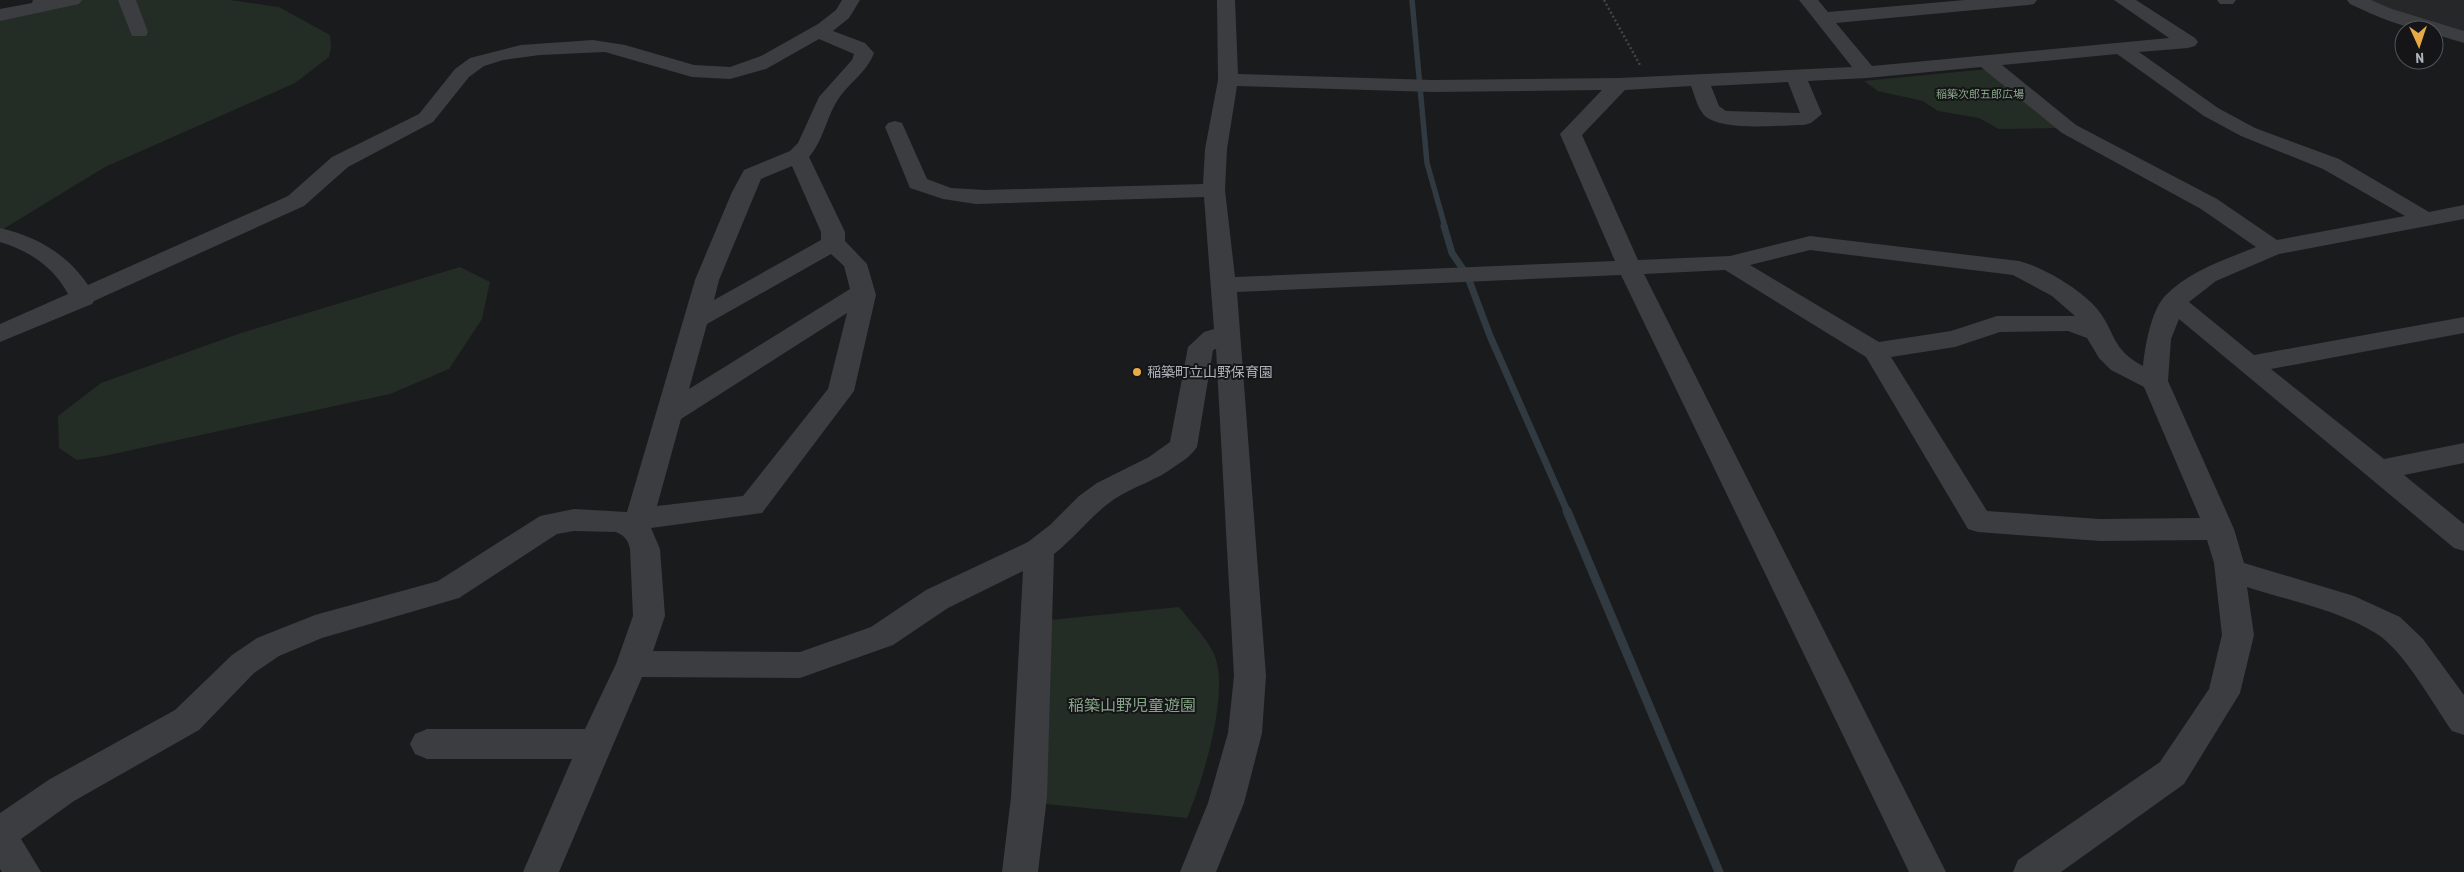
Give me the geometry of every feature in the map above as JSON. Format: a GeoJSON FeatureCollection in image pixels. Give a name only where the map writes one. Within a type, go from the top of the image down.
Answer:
{"type":"FeatureCollection","features":[{"type":"Feature","properties":{"kind":"street"},"geometry":{"type":"LineString","coordinates":[[0,14],[40,4],[73,0]]}},
{"type":"Feature","properties":{"kind":"street"},"geometry":{"type":"LineString","coordinates":[[127,0],[139,32]]}},
{"type":"Feature","properties":{"kind":"street"},"geometry":{"type":"LineString","coordinates":[[0,334],[83,299],[296,201],[340,162],[426,118],[434,111],[463,72],[477,63],[501,54],[605,46],[699,73],[730,73],[749,69],[767,61],[819,32],[842,16],[851,0]]}},
{"type":"Feature","properties":{"kind":"street"},"geometry":{"type":"LineString","coordinates":[[1198,872],[1226,803],[1245,733],[1250,676],[1224,285],[1214,190],[1216,149],[1228,80],[1226,0]]}},
{"type":"Feature","properties":{"kind":"street"},"geometry":{"type":"LineString","coordinates":[[1808,0],[1867,72]]}},
{"type":"Feature","properties":{"kind":"street"},"geometry":{"type":"LineString","coordinates":[[1824,18],[2028,0]]}},
{"type":"Feature","properties":{"kind":"street"},"geometry":{"type":"LineString","coordinates":[[1228,80],[1433,86],[1619,84],[1867,72],[2188,42],[2124,0]]}},
{"type":"Feature","properties":{"kind":"street"},"geometry":{"type":"LineString","coordinates":[[2356,0],[2384,13],[2464,37]]}},
{"type":"Feature","properties":{"kind":"street"},"geometry":{"type":"LineString","coordinates":[[541,872],[595,744],[632,664],[649,616],[645,549],[638,525],[707,280],[743,192],[752,175],[798,156],[808,144],[828,97],[861,62],[864,53],[858,47],[819,32]]}},
{"type":"Feature","properties":{"kind":"street"},"geometry":{"type":"LineString","coordinates":[[2122,49],[2211,112],[2248,132],[2331,164],[2424,218]]}},
{"type":"Feature","properties":{"kind":"street"},"geometry":{"type":"LineString","coordinates":[[1985,61],[2070,129],[2209,204],[2273,248]]}},
{"type":"Feature","properties":{"kind":"street"},"geometry":{"type":"LineString","coordinates":[[1699,80],[1711,110],[1718,116],[1730,118],[1804,119],[1812,114],[1795,75]]}},
{"type":"Feature","properties":{"kind":"street"},"geometry":{"type":"LineString","coordinates":[[1619,84],[1571,134],[1630,269],[1928,872]]}},
{"type":"Feature","properties":{"kind":"street"},"geometry":{"type":"LineString","coordinates":[[895,127],[918,184],[938,194],[985,198],[1214,190]]}},
{"type":"Feature","properties":{"kind":"street"},"geometry":{"type":"LineString","coordinates":[[0,833],[62,790],[187,720],[243,664],[268,647],[315,628],[448,590],[550,524],[574,520],[620,521],[638,525],[752,506],[840,391],[864,295],[855,264],[833,243],[833,232],[798,156]]}},
{"type":"Feature","properties":{"kind":"street"},"geometry":{"type":"LineString","coordinates":[[2031,872],[2172,773],[2224,693],[2238,634],[2230,570],[2219,529],[2155,381],[2158,339],[2173,302],[2207,276],[2273,248],[2424,218],[2464,212]]}},
{"type":"Feature","properties":{"kind":"street"},"geometry":{"type":"LineString","coordinates":[[0,235],[35,247],[52,257],[78,289],[83,299]]}},
{"type":"Feature","properties":{"kind":"street"},"geometry":{"type":"LineString","coordinates":[[1224,285],[1630,269],[1730,263],[1810,242],[2019,268],[2061,291],[2088,314],[2108,354],[2122,367],[2155,381]]}},
{"type":"Feature","properties":{"kind":"street"},"geometry":{"type":"LineString","coordinates":[[696,320],[833,243]]}},
{"type":"Feature","properties":{"kind":"street"},"geometry":{"type":"LineString","coordinates":[[1730,263],[1875,351],[1978,521],[2100,530],[2219,529]]}},
{"type":"Feature","properties":{"kind":"street"},"geometry":{"type":"LineString","coordinates":[[669,414],[863,292]]}},
{"type":"Feature","properties":{"kind":"street"},"geometry":{"type":"LineString","coordinates":[[2173,302],[2464,540]]}},
{"type":"Feature","properties":{"kind":"street"},"geometry":{"type":"LineString","coordinates":[[1875,351],[1955,340],[1997,324],[2071,323],[2097,333]]}},
{"type":"Feature","properties":{"kind":"street"},"geometry":{"type":"LineString","coordinates":[[2250,364],[2464,324]]}},
{"type":"Feature","properties":{"kind":"street"},"geometry":{"type":"LineString","coordinates":[[632,664],[800,665],[882,636],[937,599],[1039,550],[1060,533],[1089,503],[1108,490],[1159,464],[1183,447],[1201,347],[1213,338],[1227,333]]}},
{"type":"Feature","properties":{"kind":"street"},"geometry":{"type":"LineString","coordinates":[[2380,470],[2464,453]]}},
{"type":"Feature","properties":{"kind":"street"},"geometry":{"type":"LineString","coordinates":[[1020,872],[1029,797],[1039,550]]}},
{"type":"Feature","properties":{"kind":"street"},"geometry":{"type":"LineString","coordinates":[[2230,570],[2344,605],[2389,626],[2412,648],[2464,720]]}},
{"type":"Feature","properties":{"kind":"street"},"geometry":{"type":"LineString","coordinates":[[427,744],[595,744]]}},
{"type":"Feature","properties":{"kind":"street"},"geometry":{"type":"LineString","coordinates":[[0,838],[23,872]]}},
{"type":"Feature","properties":{"kind":"path"},"geometry":{"type":"LineString","coordinates":[[1604,0],[1650,82]]}},
{"type":"Feature","properties":{"kind":"shaded area"},"geometry":{"type":"Polygon","coordinates":[[[2366,0],[2464,0],[2464,33],[2444,27],[2444,20],[2422,20],[2389,10],[2366,0]]]}},
{"type":"Feature","properties":{"kind":"green space"},"geometry":{"type":"Polygon","coordinates":[[[77,0],[230,0],[279,7],[330,35],[331,47],[329,57],[295,83],[105,167],[0,231],[0,19],[77,0]]]}},
{"type":"Feature","properties":{"kind":"green space","name":"稲築次郎五郎広場"},"geometry":{"type":"Polygon","coordinates":[[[1988,69],[2057,128],[1999,129],[1979,118],[1938,111],[1923,101],[1878,91],[1864,81],[1988,69]]]}},
{"type":"Feature","properties":{"kind":"green space"},"geometry":{"type":"Polygon","coordinates":[[[460,267],[490,282],[482,319],[449,369],[390,394],[104,456],[77,460],[59,448],[58,416],[101,383],[241,333],[460,267]]]}},
{"type":"Feature","properties":{"kind":"green space","name":"稲築山野児童遊園"},"geometry":{"type":"Polygon","coordinates":[[[1179,607],[1202,634],[1213,652],[1218,668],[1219,688],[1213,735],[1207,760],[1187,818],[1046,804],[1050,620],[1179,607]]]}},
{"type":"Feature","properties":{"kind":"waterway"},"geometry":{"type":"LineString","coordinates":[[1412,0],[1427,163],[1445,227]]}},
{"type":"Feature","properties":{"kind":"waterway"},"geometry":{"type":"LineString","coordinates":[[1444,226],[1452,253],[1467,275],[1490,336],[1568,513]]}},
{"type":"Feature","properties":{"kind":"waterway"},"geometry":{"type":"LineString","coordinates":[[1567,511],[1719,872]]}},
{"type":"Feature","properties":{"kind":"place","name":"稲築町立山野保育園"},"geometry":{"type":"Point","coordinates":[1137,372]}}]}
